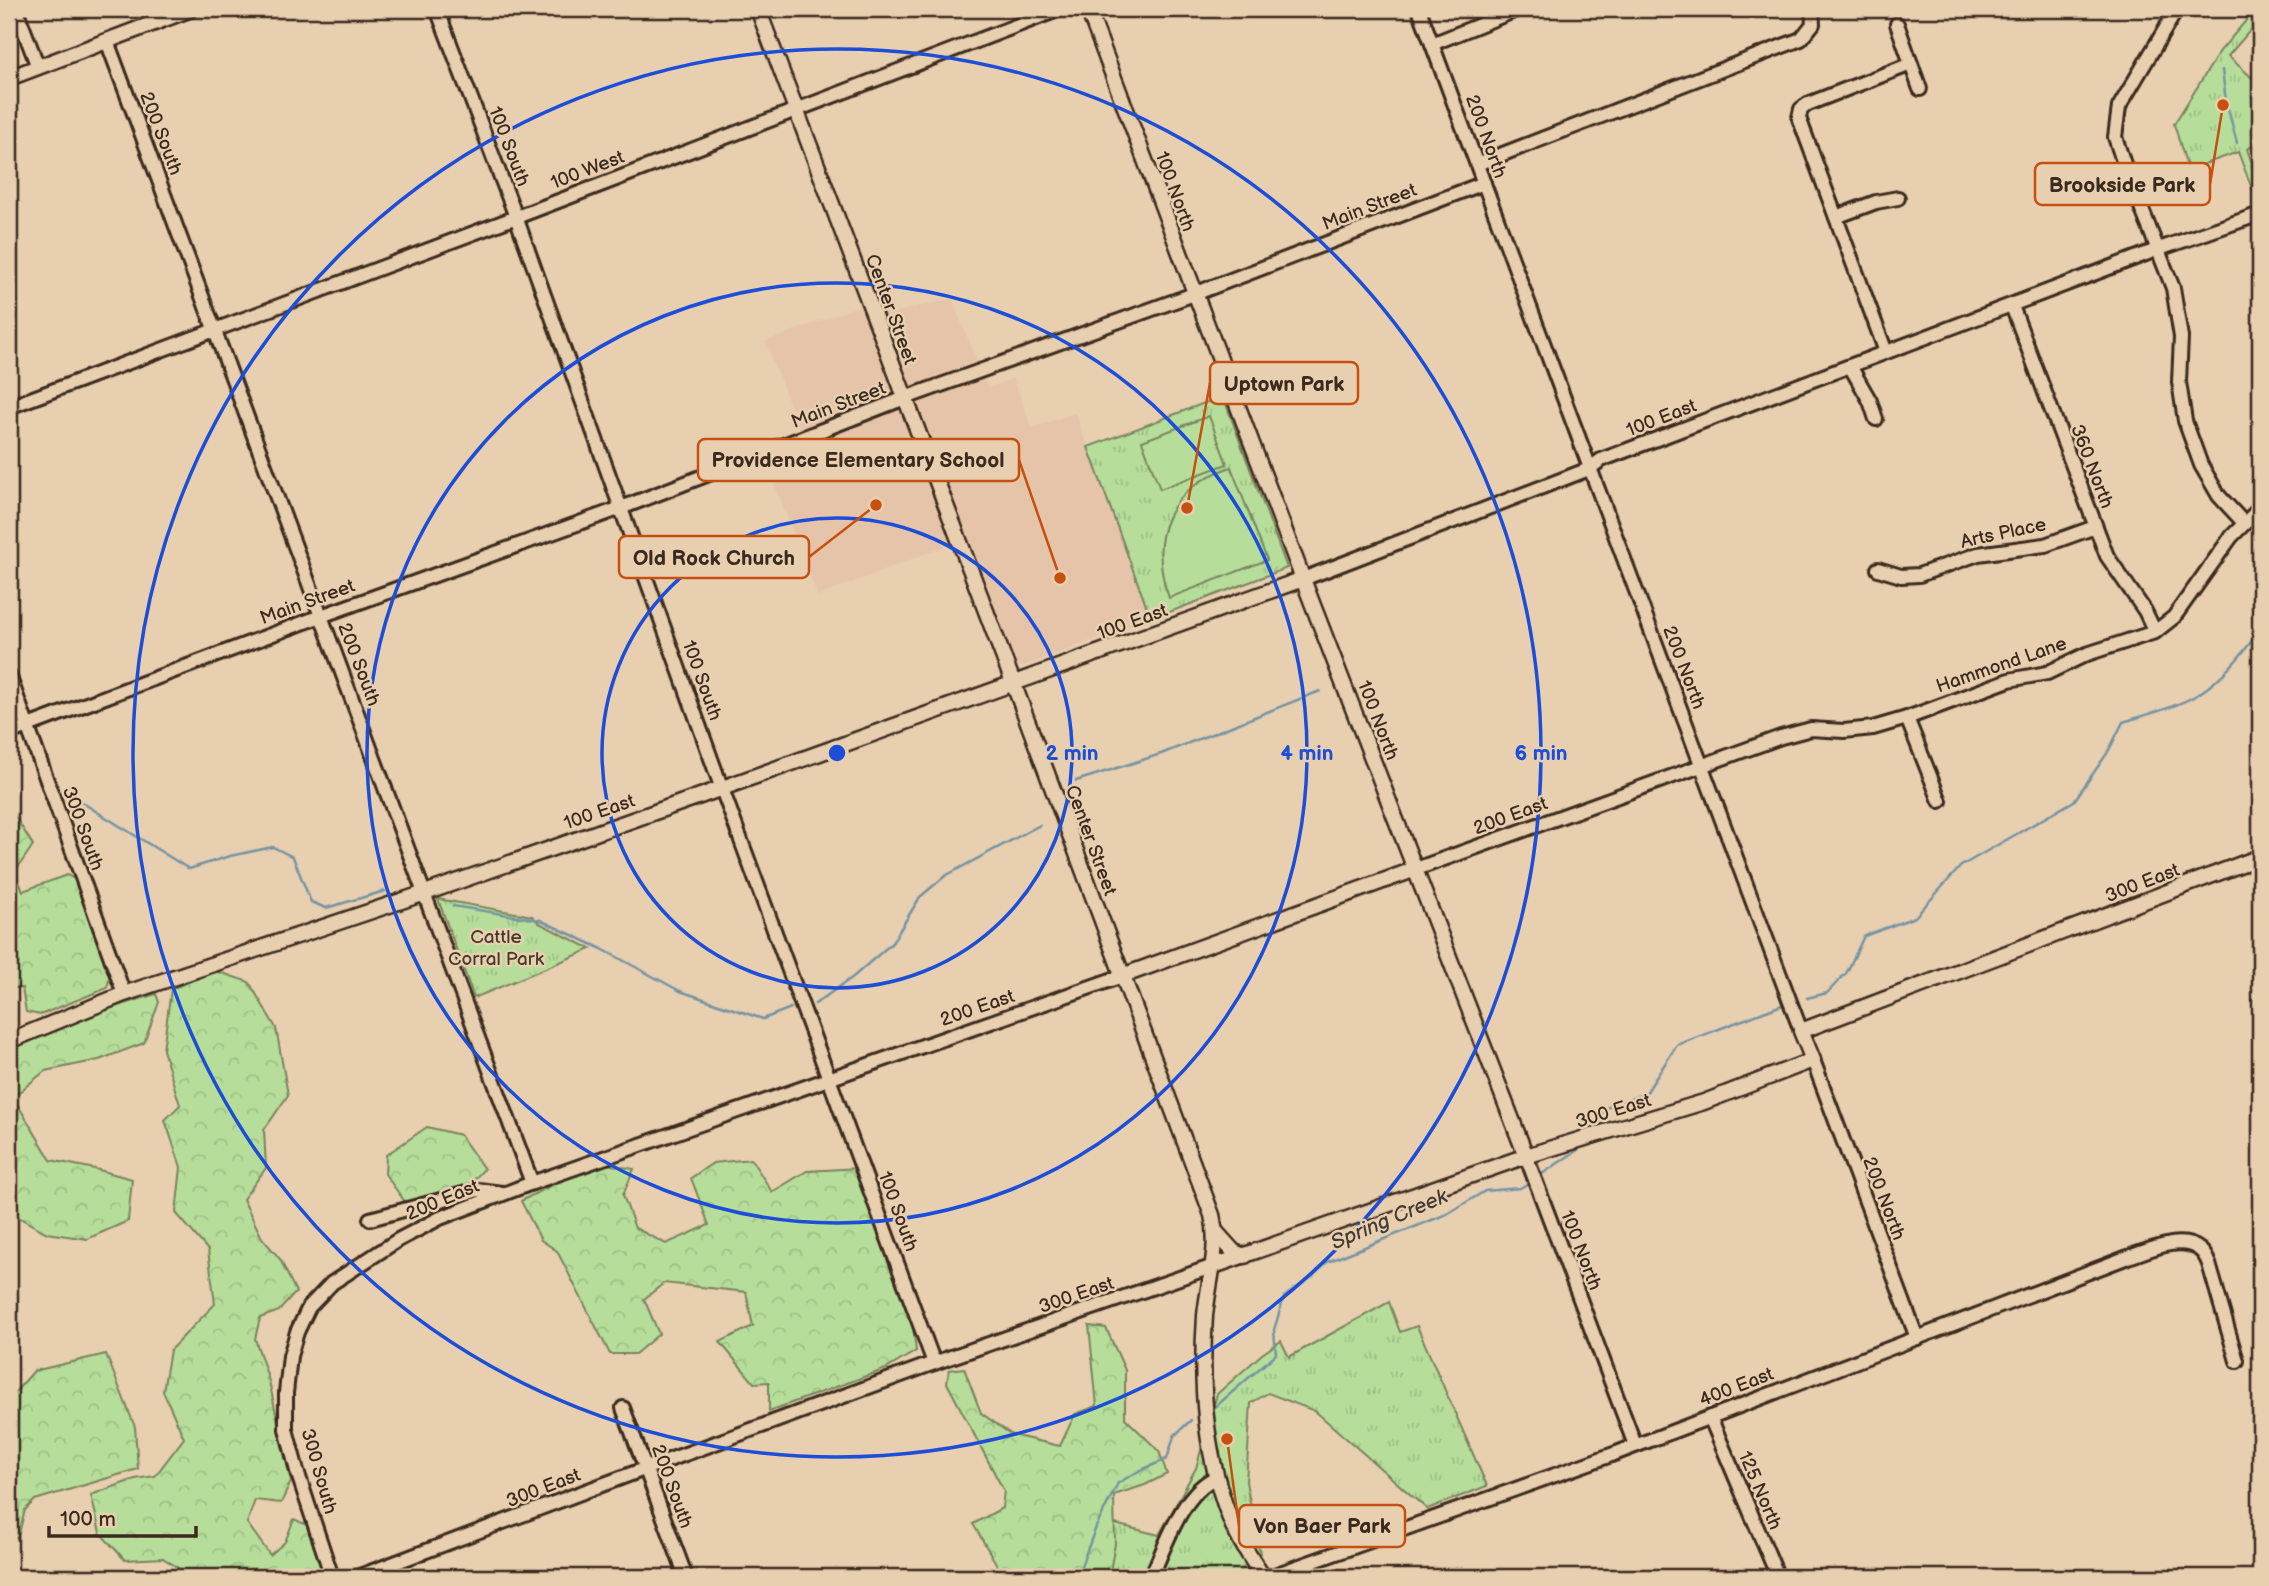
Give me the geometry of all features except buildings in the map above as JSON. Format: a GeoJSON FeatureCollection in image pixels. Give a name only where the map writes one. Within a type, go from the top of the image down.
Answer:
{"type":"FeatureCollection","features":[{"type":"Feature","properties":{"kind":"street"},"geometry":{"type":"LineString","coordinates":[[16,9],[38,67]]}},
{"type":"Feature","properties":{"kind":"street"},"geometry":{"type":"LineString","coordinates":[[9,78],[191,9]]}},
{"type":"Feature","properties":{"kind":"street","name":"100 South"},"geometry":{"type":"LineString","coordinates":[[437,9],[516,216],[722,789],[934,1363]]}},
{"type":"Feature","properties":{"kind":"street","name":"Center Street"},"geometry":{"type":"LineString","coordinates":[[758,9],[1212,1215],[1216,1232],[1205,1317],[1204,1396],[1208,1443],[1215,1478],[1234,1528],[1263,1577]]}},
{"type":"Feature","properties":{"kind":"street","name":"100 West"},"geometry":{"type":"LineString","coordinates":[[9,407],[1060,9]]}},
{"type":"Feature","properties":{"kind":"street","name":"100 North"},"geometry":{"type":"LineString","coordinates":[[1088,9],[1194,294],[1527,1156],[1635,1445]]}},
{"type":"Feature","properties":{"kind":"street","name":"200 North"},"geometry":{"type":"LineString","coordinates":[[1419,9],[1534,314],[1589,469],[1917,1338]]}},
{"type":"Feature","properties":{"kind":"street"},"geometry":{"type":"LineString","coordinates":[[1432,44],[1519,9]]}},
{"type":"Feature","properties":{"kind":"street"},"geometry":{"type":"LineString","coordinates":[[1477,163],[1801,39],[1813,23],[1812,9]]}},
{"type":"Feature","properties":{"kind":"street"},"geometry":{"type":"LineString","coordinates":[[2176,9],[2119,107],[2115,136],[2173,288],[2180,324],[2179,382],[2185,421],[2201,465],[2219,496],[2244,523]]}},
{"type":"Feature","properties":{"kind":"street"},"geometry":{"type":"LineString","coordinates":[[1896,24],[1920,89]]}},
{"type":"Feature","properties":{"kind":"street","name":"200 South"},"geometry":{"type":"LineString","coordinates":[[107,41],[532,1184]]}},
{"type":"Feature","properties":{"kind":"street"},"geometry":{"type":"LineString","coordinates":[[1886,352],[1799,118],[1801,109],[1808,104],[1911,64]]}},
{"type":"Feature","properties":{"kind":"street","name":"Main Street"},"geometry":{"type":"LineString","coordinates":[[9,733],[321,616],[621,508],[905,398],[1194,294],[1484,183]]}},
{"type":"Feature","properties":{"kind":"street"},"geometry":{"type":"LineString","coordinates":[[1836,217],[1876,202],[1898,198]]}},
{"type":"Feature","properties":{"kind":"street","name":"100 East"},"geometry":{"type":"LineString","coordinates":[[9,1041],[124,994],[722,789],[1303,579],[1589,469],[1601,460],[2160,249],[2260,214]]}},
{"type":"Feature","properties":{"kind":"street","name":"360 North"},"geometry":{"type":"LineString","coordinates":[[2012,306],[2107,556],[2145,611],[2155,632]]}},
{"type":"Feature","properties":{"kind":"street"},"geometry":{"type":"LineString","coordinates":[[1850,366],[1870,401],[1876,418]]}},
{"type":"Feature","properties":{"kind":"street","name":"Hammond Lane"},"geometry":{"type":"LineString","coordinates":[[1703,767],[1781,737],[1811,729],[1844,731],[1873,728],[1907,718],[2009,680],[2047,673],[2087,654],[2155,632],[2174,617],[2210,564],[2260,508]]}},
{"type":"Feature","properties":{"kind":"street","name":"Arts Place"},"geometry":{"type":"LineString","coordinates":[[1878,569],[1901,576],[1919,575],[1978,554],[2045,545],[2095,527]]}},
{"type":"Feature","properties":{"kind":"street","name":"300 South"},"geometry":{"type":"LineString","coordinates":[[9,675],[124,994]]}},
{"type":"Feature","properties":{"kind":"street"},"geometry":{"type":"LineString","coordinates":[[1907,718],[1940,801]]}},
{"type":"Feature","properties":{"kind":"street","name":"200 East"},"geometry":{"type":"LineString","coordinates":[[297,1332],[309,1307],[332,1283],[398,1240],[440,1218],[1703,767]]}},
{"type":"Feature","properties":{"kind":"street","name":"300 East"},"geometry":{"type":"LineString","coordinates":[[1801,1031],[2260,857]]}},
{"type":"Feature","properties":{"kind":"street","name":"300 East"},"geometry":{"type":"LineString","coordinates":[[357,1577],[934,1363],[1527,1156],[1704,1102],[1813,1060]]}},
{"type":"Feature","properties":{"kind":"street"},"geometry":{"type":"LineString","coordinates":[[370,1219],[478,1190],[505,1194]]}},
{"type":"Feature","properties":{"kind":"street"},"geometry":{"type":"LineString","coordinates":[[1216,1232],[1234,1252],[1245,1256]]}},
{"type":"Feature","properties":{"kind":"street","name":"400 East"},"geometry":{"type":"LineString","coordinates":[[1269,1577],[1635,1445],[2128,1257],[2168,1245],[2188,1243],[2201,1251],[2209,1264],[2237,1361]]}},
{"type":"Feature","properties":{"kind":"street","name":"300 South"},"geometry":{"type":"LineString","coordinates":[[297,1332],[290,1356],[286,1429],[332,1577]]}},
{"type":"Feature","properties":{"kind":"street","name":"200 South"},"geometry":{"type":"LineString","coordinates":[[623,1408],[686,1577]]}},
{"type":"Feature","properties":{"kind":"street","name":"125 North"},"geometry":{"type":"LineString","coordinates":[[1710,1417],[1778,1577]]}},
{"type":"Feature","properties":{"kind":"street"},"geometry":{"type":"LineString","coordinates":[[1151,1577],[1189,1499],[1204,1483],[1215,1478]]}},
{"type":"Feature","properties":{"kind":"shaded area"},"geometry":{"type":"Polygon","coordinates":[[[885,296],[892,313],[952,299],[988,387],[1013,379],[1032,428],[1075,413],[1151,619],[1018,668],[968,537],[818,596],[772,478],[813,461],[765,342],[885,296]]]}},
{"type":"Feature","properties":{"kind":"green space"},"geometry":{"type":"Polygon","coordinates":[[[2254,11],[2260,19],[2228,56],[2260,85],[2260,142],[2247,149],[2260,186],[2258,204],[2238,152],[2188,170],[2174,124],[2220,51],[2254,11]]]}},
{"type":"Feature","properties":{"kind":"green space"},"geometry":{"type":"Polygon","coordinates":[[[1223,396],[1287,568],[1151,619],[1088,447],[1223,396]]]}},
{"type":"Feature","properties":{"kind":"green space"},"geometry":{"type":"Polygon","coordinates":[[[1209,416],[1227,464],[1160,489],[1142,441],[1209,416]]]}},
{"type":"Feature","properties":{"kind":"green space"},"geometry":{"type":"Polygon","coordinates":[[[1231,467],[1267,560],[1169,598],[1161,555],[1162,535],[1168,517],[1192,488],[1209,476],[1231,467]]]}},
{"type":"Feature","properties":{"kind":"green space"},"geometry":{"type":"Polygon","coordinates":[[[9,807],[33,845],[15,872],[23,891],[67,875],[81,882],[111,971],[107,988],[40,1015],[26,1012],[22,988],[9,988],[9,807]]]}},
{"type":"Feature","properties":{"kind":"green space","name":"Cattle Corral Park"},"geometry":{"type":"Polygon","coordinates":[[[438,899],[532,916],[539,923],[591,949],[474,998],[438,899]]]}},
{"type":"Feature","properties":{"kind":"green space"},"geometry":{"type":"Polygon","coordinates":[[[216,971],[249,982],[276,1028],[288,1095],[264,1130],[266,1168],[243,1199],[262,1238],[280,1259],[296,1292],[279,1311],[260,1318],[255,1339],[269,1381],[291,1482],[281,1503],[255,1500],[247,1523],[270,1555],[285,1542],[294,1519],[318,1530],[325,1577],[192,1577],[163,1558],[125,1560],[100,1533],[91,1495],[135,1479],[155,1476],[184,1438],[163,1391],[170,1350],[215,1304],[208,1250],[176,1213],[181,1167],[165,1120],[180,1105],[163,1050],[171,989],[216,971]]]}},
{"type":"Feature","properties":{"kind":"green space"},"geometry":{"type":"Polygon","coordinates":[[[156,994],[159,1002],[144,1043],[99,1060],[45,1071],[13,1097],[51,1160],[132,1179],[128,1221],[87,1239],[47,1233],[9,1212],[9,1040],[156,994]]]}},
{"type":"Feature","properties":{"kind":"green space"},"geometry":{"type":"Polygon","coordinates":[[[427,1127],[460,1135],[484,1169],[451,1205],[418,1220],[385,1174],[386,1155],[427,1127]]]}},
{"type":"Feature","properties":{"kind":"green space"},"geometry":{"type":"Polygon","coordinates":[[[751,1159],[772,1192],[807,1171],[859,1168],[910,1305],[916,1351],[886,1369],[769,1411],[769,1382],[754,1383],[720,1342],[753,1326],[746,1292],[664,1283],[644,1299],[659,1334],[635,1354],[610,1354],[557,1251],[541,1240],[521,1201],[595,1162],[634,1169],[623,1195],[635,1228],[666,1244],[709,1225],[691,1178],[713,1163],[751,1159]]]}},
{"type":"Feature","properties":{"kind":"green space"},"geometry":{"type":"Polygon","coordinates":[[[1389,1302],[1400,1332],[1417,1326],[1487,1486],[1427,1509],[1315,1411],[1268,1393],[1251,1403],[1246,1482],[1260,1553],[1246,1564],[1254,1577],[1099,1577],[1111,1523],[1159,1535],[1196,1468],[1217,1394],[1262,1354],[1281,1341],[1289,1357],[1389,1302]]]}},
{"type":"Feature","properties":{"kind":"green space"},"geometry":{"type":"Polygon","coordinates":[[[1089,1326],[1106,1328],[1125,1370],[1125,1418],[1159,1451],[1167,1474],[1145,1485],[1114,1495],[1115,1544],[1109,1577],[1004,1577],[973,1524],[1002,1508],[1004,1491],[947,1383],[949,1370],[964,1368],[981,1413],[1012,1435],[1060,1446],[1075,1414],[1097,1406],[1089,1326]]]}},
{"type":"Feature","properties":{"kind":"green space"},"geometry":{"type":"Polygon","coordinates":[[[106,1354],[135,1427],[138,1469],[35,1500],[25,1510],[18,1537],[9,1541],[9,1399],[34,1371],[106,1354]]]}},
{"type":"Feature","properties":{"kind":"waterway"},"geometry":{"type":"LineString","coordinates":[[2222,70],[2226,101],[2237,143]]}},
{"type":"Feature","properties":{"kind":"waterway","name":"Spring Creek"},"geometry":{"type":"LineString","coordinates":[[1807,998],[1827,993],[1847,972],[1864,936],[1915,917],[1961,866],[2074,801],[2108,752],[2123,722],[2173,706],[2209,687],[2240,656],[2260,630]]}},
{"type":"Feature","properties":{"kind":"waterway"},"geometry":{"type":"LineString","coordinates":[[1076,781],[1161,754],[1320,691]]}},
{"type":"Feature","properties":{"kind":"waterway"},"geometry":{"type":"LineString","coordinates":[[78,800],[189,869],[230,856],[273,847],[293,857],[311,902],[326,908],[385,891]]}},
{"type":"Feature","properties":{"kind":"waterway"},"geometry":{"type":"LineString","coordinates":[[815,1004],[853,977],[892,943],[920,897],[945,876],[1040,825]]}},
{"type":"Feature","properties":{"kind":"waterway"},"geometry":{"type":"LineString","coordinates":[[453,906],[540,920],[602,949],[680,991],[763,1019],[791,1008]]}},
{"type":"Feature","properties":{"kind":"waterway","name":"Spring Creek"},"geometry":{"type":"LineString","coordinates":[[1596,1125],[1606,1108],[1646,1093],[1677,1045],[1782,1005]]}},
{"type":"Feature","properties":{"kind":"waterway","name":"Spring Creek"},"geometry":{"type":"LineString","coordinates":[[1542,1174],[1585,1145]]}},
{"type":"Feature","properties":{"kind":"waterway","name":"Spring Creek"},"geometry":{"type":"LineString","coordinates":[[1214,1408],[1276,1354],[1274,1330],[1284,1297],[1312,1277],[1327,1262],[1447,1214],[1485,1191],[1520,1188],[1529,1183]]}},
{"type":"Feature","properties":{"kind":"waterway","name":"Spring Creek"},"geometry":{"type":"LineString","coordinates":[[1079,1577],[1096,1527],[1118,1483],[1167,1459],[1174,1436],[1191,1420]]}},
{"type":"Feature","properties":{"kind":"place","name":"Brookside Park"},"geometry":{"type":"Point","coordinates":[2223,105]}},
{"type":"Feature","properties":{"kind":"place","name":"Old Rock Church"},"geometry":{"type":"Point","coordinates":[876,505]}},
{"type":"Feature","properties":{"kind":"place","name":"Uptown Park"},"geometry":{"type":"Point","coordinates":[1187,508]}},
{"type":"Feature","properties":{"kind":"place","name":"Providence Elementary School"},"geometry":{"type":"Point","coordinates":[1060,578]}},
{"type":"Feature","properties":{"kind":"place","name":"Von Baer Park"},"geometry":{"type":"Point","coordinates":[1227,1439]}}]}
